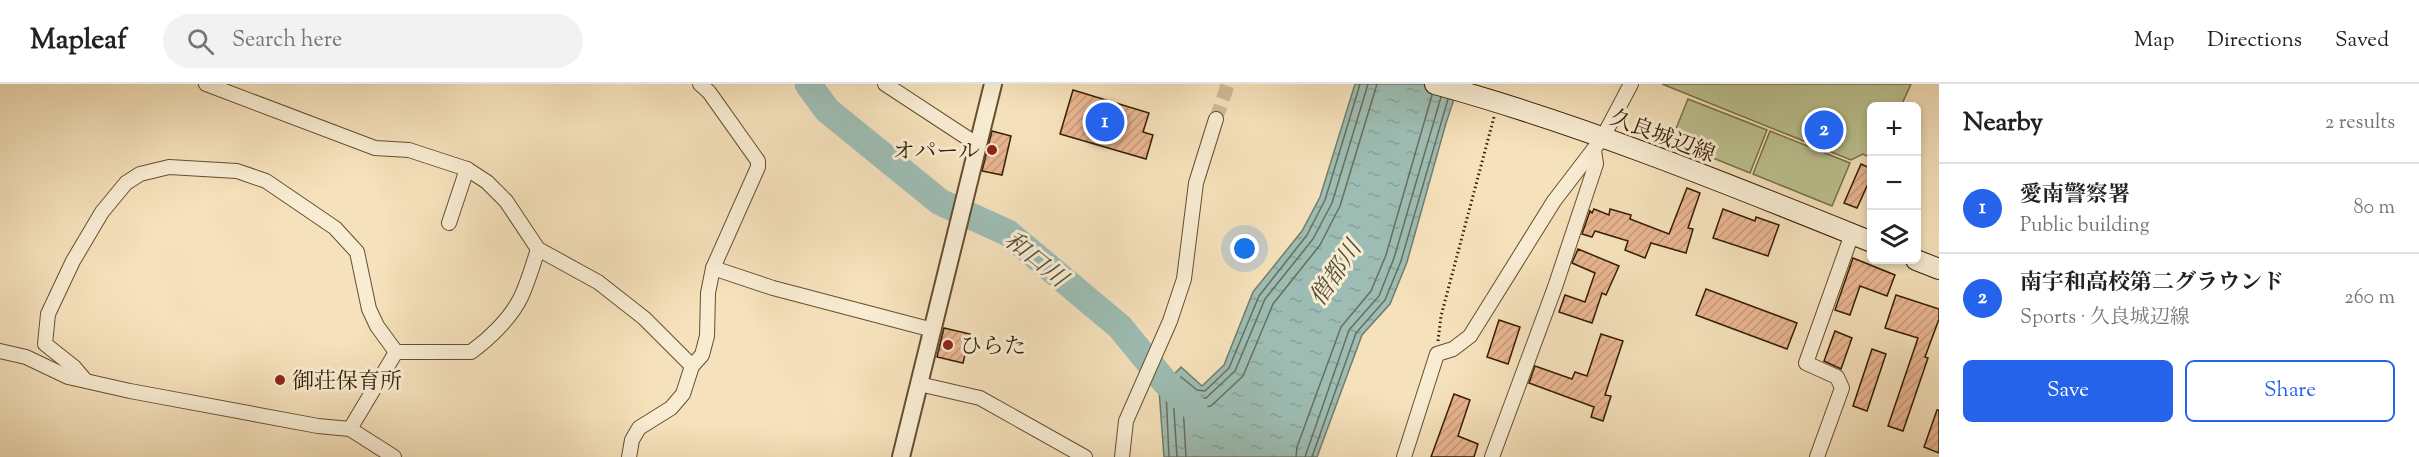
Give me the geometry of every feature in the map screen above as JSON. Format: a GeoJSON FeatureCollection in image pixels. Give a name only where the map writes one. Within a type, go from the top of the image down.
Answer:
{"type":"FeatureCollection","features":[{"type":"Feature","properties":{"kind":"main road","name":"久良城辺線"},"geometry":{"type":"LineString","coordinates":[[1435,84],[1492,100],[1598,144],[1867,240]]}},
{"type":"Feature","properties":{"kind":"main road"},"geometry":{"type":"LineString","coordinates":[[1921,262],[1939,269]]}},
{"type":"Feature","properties":{"kind":"street"},"geometry":{"type":"LineString","coordinates":[[207,84],[375,148],[409,150],[467,169],[487,182],[506,201],[538,249],[598,282],[644,318],[693,366]]}},
{"type":"Feature","properties":{"kind":"street"},"geometry":{"type":"LineString","coordinates":[[629,457],[632,440],[639,428],[671,408],[683,394],[693,366],[702,355],[706,336],[708,293],[713,268],[750,187],[758,161],[709,92],[700,84]]}},
{"type":"Feature","properties":{"kind":"street"},"geometry":{"type":"LineString","coordinates":[[885,84],[978,145]]}},
{"type":"Feature","properties":{"kind":"street"},"geometry":{"type":"LineString","coordinates":[[902,457],[993,84]]}},
{"type":"Feature","properties":{"kind":"street"},"geometry":{"type":"LineString","coordinates":[[1404,457],[1437,354],[1453,349],[1470,336],[1554,201],[1598,144],[1631,84]]}},
{"type":"Feature","properties":{"kind":"street"},"geometry":{"type":"LineString","coordinates":[[1122,457],[1126,421],[1170,321],[1184,279],[1196,183],[1216,119]]}},
{"type":"Feature","properties":{"kind":"street"},"geometry":{"type":"LineString","coordinates":[[1492,457],[1555,287],[1596,164],[1598,144]]}},
{"type":"Feature","properties":{"kind":"street"},"geometry":{"type":"LineString","coordinates":[[85,380],[74,367],[45,344],[48,314],[73,261],[102,212],[126,183],[140,174],[169,167],[237,171],[266,180],[335,228],[357,252],[369,309],[377,326],[396,352]]}},
{"type":"Feature","properties":{"kind":"street"},"geometry":{"type":"LineString","coordinates":[[449,223],[467,169]]}},
{"type":"Feature","properties":{"kind":"street"},"geometry":{"type":"LineString","coordinates":[[1817,457],[1842,388],[1837,377],[1806,363],[1852,234]]}},
{"type":"Feature","properties":{"kind":"street"},"geometry":{"type":"LineString","coordinates":[[396,352],[471,352],[508,316],[520,298],[538,249]]}},
{"type":"Feature","properties":{"kind":"street"},"geometry":{"type":"LineString","coordinates":[[713,268],[774,288],[933,330]]}},
{"type":"Feature","properties":{"kind":"street"},"geometry":{"type":"LineString","coordinates":[[0,351],[26,357],[69,377],[130,392],[318,426],[350,429],[394,457]]}},
{"type":"Feature","properties":{"kind":"street"},"geometry":{"type":"LineString","coordinates":[[350,429],[396,352]]}},
{"type":"Feature","properties":{"kind":"street"},"geometry":{"type":"LineString","coordinates":[[919,384],[980,398],[1085,457]]}},
{"type":"Feature","properties":{"kind":"path"},"geometry":{"type":"LineString","coordinates":[[1437,354],[1441,315],[1492,100]]}},
{"type":"Feature","properties":{"kind":"green space"},"geometry":{"type":"Polygon","coordinates":[[[1662,84],[1911,84],[1903,102],[1867,102],[1867,156],[1863,154],[1851,160],[1662,84]]]}},
{"type":"Feature","properties":{"kind":"green space"},"geometry":{"type":"Polygon","coordinates":[[[1688,99],[1767,130],[1750,173],[1671,141],[1688,99]]]}},
{"type":"Feature","properties":{"kind":"green space"},"geometry":{"type":"Polygon","coordinates":[[[1770,131],[1850,163],[1832,206],[1753,174],[1770,131]]]}},
{"type":"Feature","properties":{"kind":"water","name":"僧都川"},"geometry":{"type":"Polygon","coordinates":[[[1355,84],[1459,84],[1407,262],[1390,304],[1362,335],[1317,457],[1164,457],[1159,390],[1181,367],[1202,386],[1224,365],[1253,292],[1302,231],[1320,197],[1355,84]]]}},
{"type":"Feature","properties":{"kind":"building"},"geometry":{"type":"Polygon","coordinates":[[[1073,90],[1149,113],[1143,132],[1153,135],[1146,159],[1060,134],[1073,90]]]}},
{"type":"Feature","properties":{"kind":"building"},"geometry":{"type":"Polygon","coordinates":[[[992,131],[1011,136],[1002,175],[982,171],[992,131]]]}},
{"type":"Feature","properties":{"kind":"building"},"geometry":{"type":"Polygon","coordinates":[[[1861,164],[1867,167],[1867,186],[1857,208],[1844,203],[1861,164]]]}},
{"type":"Feature","properties":{"kind":"building"},"geometry":{"type":"Polygon","coordinates":[[[1687,188],[1700,193],[1688,228],[1693,229],[1686,253],[1651,243],[1645,258],[1625,250],[1628,241],[1595,231],[1592,237],[1582,234],[1590,211],[1592,213],[1594,209],[1609,215],[1610,209],[1631,215],[1630,219],[1669,234],[1687,188]]]}},
{"type":"Feature","properties":{"kind":"building"},"geometry":{"type":"Polygon","coordinates":[[[1723,209],[1755,221],[1756,217],[1779,225],[1768,256],[1713,238],[1723,209]]]}},
{"type":"Feature","properties":{"kind":"building"},"geometry":{"type":"Polygon","coordinates":[[[1578,249],[1619,266],[1606,295],[1602,293],[1592,323],[1559,312],[1565,295],[1585,302],[1595,273],[1572,263],[1578,249]]]}},
{"type":"Feature","properties":{"kind":"building"},"geometry":{"type":"Polygon","coordinates":[[[1853,258],[1895,275],[1887,296],[1860,286],[1850,315],[1835,310],[1853,258]]]}},
{"type":"Feature","properties":{"kind":"building"},"geometry":{"type":"Polygon","coordinates":[[[1706,289],[1797,323],[1787,349],[1696,315],[1706,289]]]}},
{"type":"Feature","properties":{"kind":"building"},"geometry":{"type":"Polygon","coordinates":[[[1896,295],[1939,309],[1939,319],[1925,357],[1928,358],[1903,431],[1888,426],[1918,338],[1885,328],[1896,295]]]}},
{"type":"Feature","properties":{"kind":"building"},"geometry":{"type":"Polygon","coordinates":[[[1499,320],[1520,327],[1508,364],[1487,357],[1499,320]]]}},
{"type":"Feature","properties":{"kind":"building"},"geometry":{"type":"Polygon","coordinates":[[[944,328],[970,334],[963,363],[937,357],[944,328]]]}},
{"type":"Feature","properties":{"kind":"building"},"geometry":{"type":"Polygon","coordinates":[[[1835,331],[1852,338],[1841,369],[1824,361],[1835,331]]]}},
{"type":"Feature","properties":{"kind":"building"},"geometry":{"type":"Polygon","coordinates":[[[1601,334],[1623,341],[1605,395],[1611,396],[1603,421],[1591,417],[1594,407],[1529,383],[1535,366],[1572,379],[1575,372],[1587,376],[1601,334]]]}},
{"type":"Feature","properties":{"kind":"building"},"geometry":{"type":"Polygon","coordinates":[[[1872,349],[1886,354],[1867,411],[1853,406],[1872,349]]]}},
{"type":"Feature","properties":{"kind":"building"},"geometry":{"type":"Polygon","coordinates":[[[1454,394],[1470,400],[1458,436],[1478,444],[1474,457],[1431,457],[1454,394]]]}},
{"type":"Feature","properties":{"kind":"building"},"geometry":{"type":"Polygon","coordinates":[[[1937,410],[1939,410],[1939,453],[1924,447],[1937,410]]]}},
{"type":"Feature","properties":{"kind":"waterway","name":"和口川"},"geometry":{"type":"LineString","coordinates":[[808,84],[827,110],[940,202],[1008,233],[1120,327],[1165,382],[1194,408]]}},
{"type":"Feature","properties":{"kind":"tunnel"},"geometry":{"type":"LineString","coordinates":[[1216,119],[1228,84]]}},
{"type":"Feature","properties":{"kind":"place","name":"愛南警察署"},"geometry":{"type":"Point","coordinates":[1105,122]}},
{"type":"Feature","properties":{"kind":"place","name":"南宇和高校第二グラウンド"},"geometry":{"type":"Point","coordinates":[1824,130]}},
{"type":"Feature","properties":{"kind":"place","name":"オパール"},"geometry":{"type":"Point","coordinates":[992,150]}},
{"type":"Feature","properties":{"kind":"place","name":"ひらた"},"geometry":{"type":"Point","coordinates":[948,345]}},
{"type":"Feature","properties":{"kind":"place","name":"御荘保育所"},"geometry":{"type":"Point","coordinates":[280,380]}}]}
